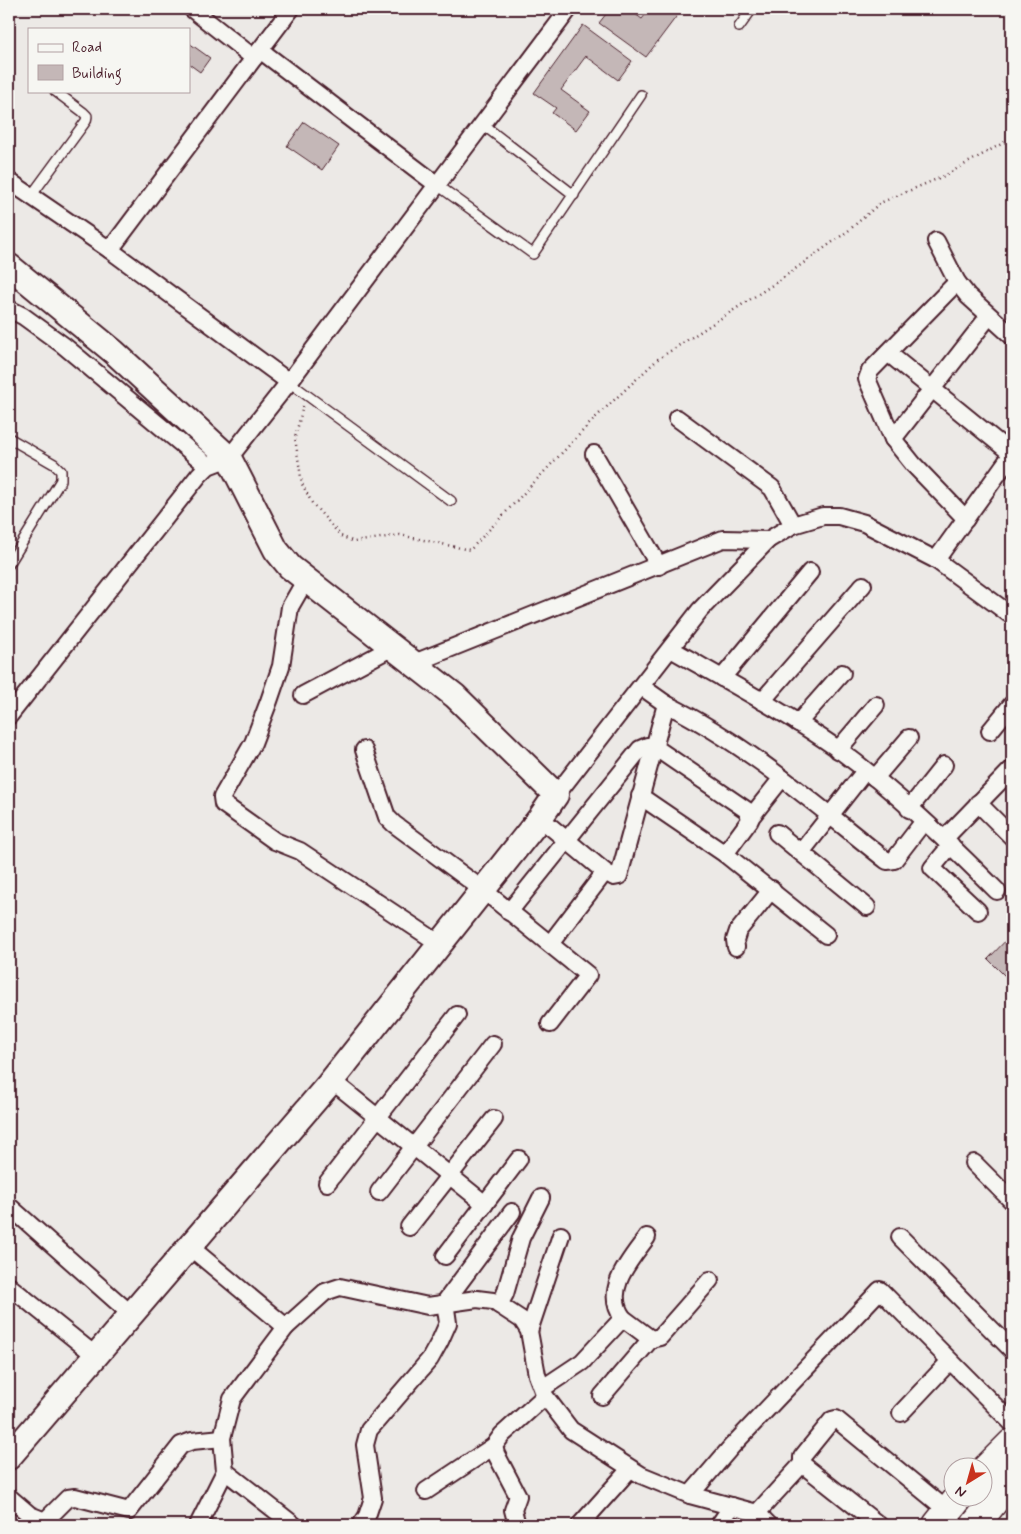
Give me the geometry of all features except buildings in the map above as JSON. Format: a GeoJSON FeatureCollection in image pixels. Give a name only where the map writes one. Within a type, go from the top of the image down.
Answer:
{"type":"FeatureCollection","features":[{"type":"Feature","properties":{"kind":"highway"},"geometry":{"type":"LineString","coordinates":[[975,1525],[1003,1482],[1012,1443]]}},
{"type":"Feature","properties":{"kind":"street"},"geometry":{"type":"LineString","coordinates":[[192,9],[436,184]]}},
{"type":"Feature","properties":{"kind":"street"},"geometry":{"type":"LineString","coordinates":[[110,250],[291,9]]}},
{"type":"Feature","properties":{"kind":"street"},"geometry":{"type":"LineString","coordinates":[[9,716],[218,462],[289,382],[569,9]]}},
{"type":"Feature","properties":{"kind":"street"},"geometry":{"type":"LineString","coordinates":[[9,181],[110,250],[289,382]]}},
{"type":"Feature","properties":{"kind":"street"},"geometry":{"type":"LineString","coordinates":[[936,241],[957,282],[989,316],[1012,336]]}},
{"type":"Feature","properties":{"kind":"street"},"geometry":{"type":"LineString","coordinates":[[9,266],[114,352],[218,462],[276,550],[305,581],[393,646],[455,696],[556,795]]}},
{"type":"Feature","properties":{"kind":"street"},"geometry":{"type":"LineString","coordinates":[[957,282],[870,371],[867,379],[893,439],[913,464],[966,519]]}},
{"type":"Feature","properties":{"kind":"street"},"geometry":{"type":"LineString","coordinates":[[9,309],[23,316],[218,462]]}},
{"type":"Feature","properties":{"kind":"street"},"geometry":{"type":"LineString","coordinates":[[893,439],[989,316]]}},
{"type":"Feature","properties":{"kind":"street"},"geometry":{"type":"LineString","coordinates":[[888,353],[1012,454],[936,560]]}},
{"type":"Feature","properties":{"kind":"street"},"geometry":{"type":"LineString","coordinates":[[676,418],[772,488],[793,525]]}},
{"type":"Feature","properties":{"kind":"street"},"geometry":{"type":"LineString","coordinates":[[594,454],[658,566]]}},
{"type":"Feature","properties":{"kind":"street"},"geometry":{"type":"LineString","coordinates":[[9,1457],[190,1248],[331,1080],[540,818],[700,610],[768,540],[793,525],[823,516],[839,516],[864,523],[936,560],[1012,616]]}},
{"type":"Feature","properties":{"kind":"street"},"geometry":{"type":"LineString","coordinates":[[414,663],[723,540],[768,540]]}},
{"type":"Feature","properties":{"kind":"street"},"geometry":{"type":"LineString","coordinates":[[722,678],[810,572]]}},
{"type":"Feature","properties":{"kind":"street"},"geometry":{"type":"LineString","coordinates":[[305,581],[290,607],[281,666],[269,701],[253,743],[222,797],[223,804],[275,841],[300,851],[440,944]]}},
{"type":"Feature","properties":{"kind":"street"},"geometry":{"type":"LineString","coordinates":[[762,701],[863,585]]}},
{"type":"Feature","properties":{"kind":"street"},"geometry":{"type":"LineString","coordinates":[[304,695],[393,646]]}},
{"type":"Feature","properties":{"kind":"street"},"geometry":{"type":"LineString","coordinates":[[671,649],[762,701],[838,750],[948,842],[997,891]]}},
{"type":"Feature","properties":{"kind":"street"},"geometry":{"type":"LineString","coordinates":[[798,723],[842,673]]}},
{"type":"Feature","properties":{"kind":"street"},"geometry":{"type":"LineString","coordinates":[[642,686],[666,704],[698,720],[782,778],[891,862],[924,821]]}},
{"type":"Feature","properties":{"kind":"street"},"geometry":{"type":"LineString","coordinates":[[540,818],[614,878],[620,876],[653,746],[666,704]]}},
{"type":"Feature","properties":{"kind":"street"},"geometry":{"type":"LineString","coordinates":[[990,731],[1012,704]]}},
{"type":"Feature","properties":{"kind":"street"},"geometry":{"type":"LineString","coordinates":[[838,750],[876,706]]}},
{"type":"Feature","properties":{"kind":"street"},"geometry":{"type":"LineString","coordinates":[[802,851],[830,816],[909,738]]}},
{"type":"Feature","properties":{"kind":"street"},"geometry":{"type":"LineString","coordinates":[[510,912],[640,749],[647,746],[653,746],[748,811],[751,817]]}},
{"type":"Feature","properties":{"kind":"street"},"geometry":{"type":"LineString","coordinates":[[364,750],[388,817],[405,833],[483,890],[588,976],[550,1024]]}},
{"type":"Feature","properties":{"kind":"street"},"geometry":{"type":"LineString","coordinates":[[909,808],[944,765]]}},
{"type":"Feature","properties":{"kind":"street"},"geometry":{"type":"LineString","coordinates":[[978,911],[932,868],[948,842],[978,803],[1011,770]]}},
{"type":"Feature","properties":{"kind":"street"},"geometry":{"type":"LineString","coordinates":[[725,854],[782,778]]}},
{"type":"Feature","properties":{"kind":"street"},"geometry":{"type":"LineString","coordinates":[[640,796],[725,854],[772,889],[826,935]]}},
{"type":"Feature","properties":{"kind":"street"},"geometry":{"type":"LineString","coordinates":[[978,803],[1012,837]]}},
{"type":"Feature","properties":{"kind":"street"},"geometry":{"type":"LineString","coordinates":[[777,833],[802,851],[867,908]]}},
{"type":"Feature","properties":{"kind":"street"},"geometry":{"type":"LineString","coordinates":[[550,944],[606,872]]}},
{"type":"Feature","properties":{"kind":"street"},"geometry":{"type":"LineString","coordinates":[[736,947],[735,940],[738,931],[772,889]]}},
{"type":"Feature","properties":{"kind":"street"},"geometry":{"type":"LineString","coordinates":[[327,1183],[457,1015]]}},
{"type":"Feature","properties":{"kind":"street"},"geometry":{"type":"LineString","coordinates":[[379,1192],[493,1044]]}},
{"type":"Feature","properties":{"kind":"street"},"geometry":{"type":"LineString","coordinates":[[331,1080],[485,1204]]}},
{"type":"Feature","properties":{"kind":"street"},"geometry":{"type":"LineString","coordinates":[[408,1227],[494,1119]]}},
{"type":"Feature","properties":{"kind":"street"},"geometry":{"type":"LineString","coordinates":[[446,1256],[519,1159]]}},
{"type":"Feature","properties":{"kind":"street"},"geometry":{"type":"LineString","coordinates":[[974,1163],[1012,1201]]}},
{"type":"Feature","properties":{"kind":"street"},"geometry":{"type":"LineString","coordinates":[[500,1305],[521,1238],[541,1198]]}},
{"type":"Feature","properties":{"kind":"street"},"geometry":{"type":"LineString","coordinates":[[9,1206],[132,1315]]}},
{"type":"Feature","properties":{"kind":"street"},"geometry":{"type":"LineString","coordinates":[[361,1525],[367,1516],[373,1498],[365,1445],[369,1430],[430,1359],[448,1323],[445,1302],[512,1212]]}},
{"type":"Feature","properties":{"kind":"street"},"geometry":{"type":"LineString","coordinates":[[529,1331],[561,1236]]}},
{"type":"Feature","properties":{"kind":"street"},"geometry":{"type":"LineString","coordinates":[[647,1237],[618,1279],[616,1296],[618,1312],[651,1339]]}},
{"type":"Feature","properties":{"kind":"street"},"geometry":{"type":"LineString","coordinates":[[900,1237],[1012,1350]]}},
{"type":"Feature","properties":{"kind":"street"},"geometry":{"type":"LineString","coordinates":[[190,1248],[286,1327]]}},
{"type":"Feature","properties":{"kind":"street"},"geometry":{"type":"LineString","coordinates":[[602,1396],[651,1339],[660,1337],[710,1280]]}},
{"type":"Feature","properties":{"kind":"street"},"geometry":{"type":"LineString","coordinates":[[9,1286],[96,1356]]}},
{"type":"Feature","properties":{"kind":"street"},"geometry":{"type":"LineString","coordinates":[[198,1525],[225,1471],[222,1438],[232,1399],[286,1327],[325,1292],[340,1287],[428,1306],[476,1298],[500,1305],[522,1320],[529,1331],[538,1375],[544,1392],[571,1430],[630,1469],[690,1495],[757,1513],[769,1525]]}},
{"type":"Feature","properties":{"kind":"street"},"geometry":{"type":"LineString","coordinates":[[690,1495],[745,1431],[879,1290],[882,1290],[1012,1423]]}},
{"type":"Feature","properties":{"kind":"street"},"geometry":{"type":"LineString","coordinates":[[426,1491],[494,1446],[502,1435],[544,1392],[582,1362],[623,1318]]}},
{"type":"Feature","properties":{"kind":"street"},"geometry":{"type":"LineString","coordinates":[[900,1413],[950,1361]]}},
{"type":"Feature","properties":{"kind":"street"},"geometry":{"type":"LineString","coordinates":[[757,1513],[802,1464],[802,1457],[832,1420],[836,1419],[948,1511]]}},
{"type":"Feature","properties":{"kind":"street"},"geometry":{"type":"LineString","coordinates":[[9,1497],[30,1515],[45,1521],[68,1498],[75,1497],[129,1511],[181,1444],[222,1438]]}},
{"type":"Feature","properties":{"kind":"street"},"geometry":{"type":"LineString","coordinates":[[494,1446],[496,1454],[518,1496],[513,1510],[517,1525]]}},
{"type":"Feature","properties":{"kind":"street"},"geometry":{"type":"LineString","coordinates":[[802,1464],[879,1525]]}},
{"type":"Feature","properties":{"kind":"street"},"geometry":{"type":"LineString","coordinates":[[580,1525],[630,1469]]}},
{"type":"Feature","properties":{"kind":"street"},"geometry":{"type":"LineString","coordinates":[[225,1471],[294,1525]]}},
{"type":"Feature","properties":{"kind":"street"},"geometry":{"type":"LineString","coordinates":[[719,1525],[732,1506]]}},
{"type":"Feature","properties":{"kind":"lane"},"geometry":{"type":"LineString","coordinates":[[738,27],[752,9]]}},
{"type":"Feature","properties":{"kind":"lane"},"geometry":{"type":"LineString","coordinates":[[31,196],[86,120],[83,112],[56,92]]}},
{"type":"Feature","properties":{"kind":"lane"},"geometry":{"type":"LineString","coordinates":[[436,184],[533,254],[641,95]]}},
{"type":"Feature","properties":{"kind":"lane"},"geometry":{"type":"LineString","coordinates":[[482,124],[574,195]]}},
{"type":"Feature","properties":{"kind":"lane"},"geometry":{"type":"LineString","coordinates":[[289,382],[451,501]]}},
{"type":"Feature","properties":{"kind":"lane"},"geometry":{"type":"LineString","coordinates":[[9,438],[54,464],[61,471],[61,480],[9,564]]}},
{"type":"Feature","properties":{"kind":"path"},"geometry":{"type":"LineString","coordinates":[[307,395],[298,420],[295,438],[302,484],[312,503],[341,536],[354,542],[400,536],[470,550],[596,417],[658,359],[778,282],[848,231],[880,204],[944,176],[1012,138]]}}]}
